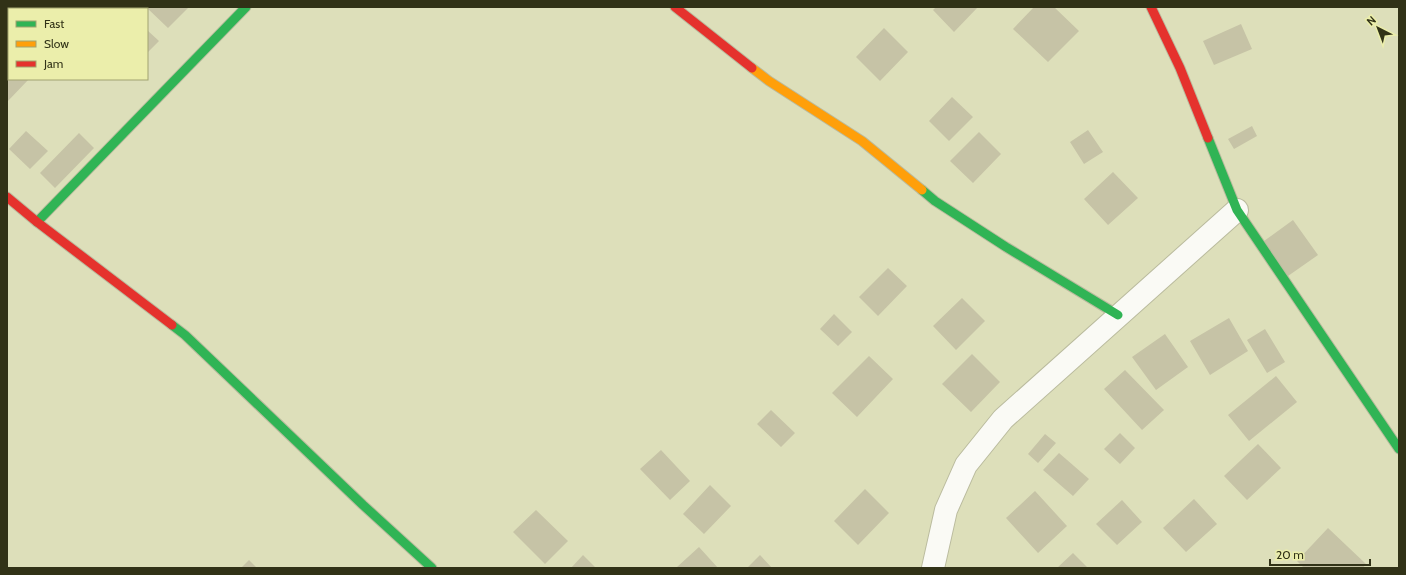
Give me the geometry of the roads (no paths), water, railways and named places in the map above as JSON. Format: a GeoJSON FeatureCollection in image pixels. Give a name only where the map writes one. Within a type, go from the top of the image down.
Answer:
{"type":"FeatureCollection","features":[{"type":"Feature","properties":{"kind":"main road"},"geometry":{"type":"LineString","coordinates":[[37,222],[246,7]]}},
{"type":"Feature","properties":{"kind":"main road"},"geometry":{"type":"LineString","coordinates":[[675,7],[769,80],[862,141],[935,201],[1006,247],[1118,315]]}},
{"type":"Feature","properties":{"kind":"main road"},"geometry":{"type":"LineString","coordinates":[[1151,7],[1180,68],[1237,210],[1399,449]]}},
{"type":"Feature","properties":{"kind":"main road"},"geometry":{"type":"LineString","coordinates":[[7,197],[37,222],[185,335],[363,505],[432,568]]}},
{"type":"Feature","properties":{"kind":"street"},"geometry":{"type":"LineString","coordinates":[[937,566],[946,510],[966,465],[1003,419],[1237,210]]}}]}
